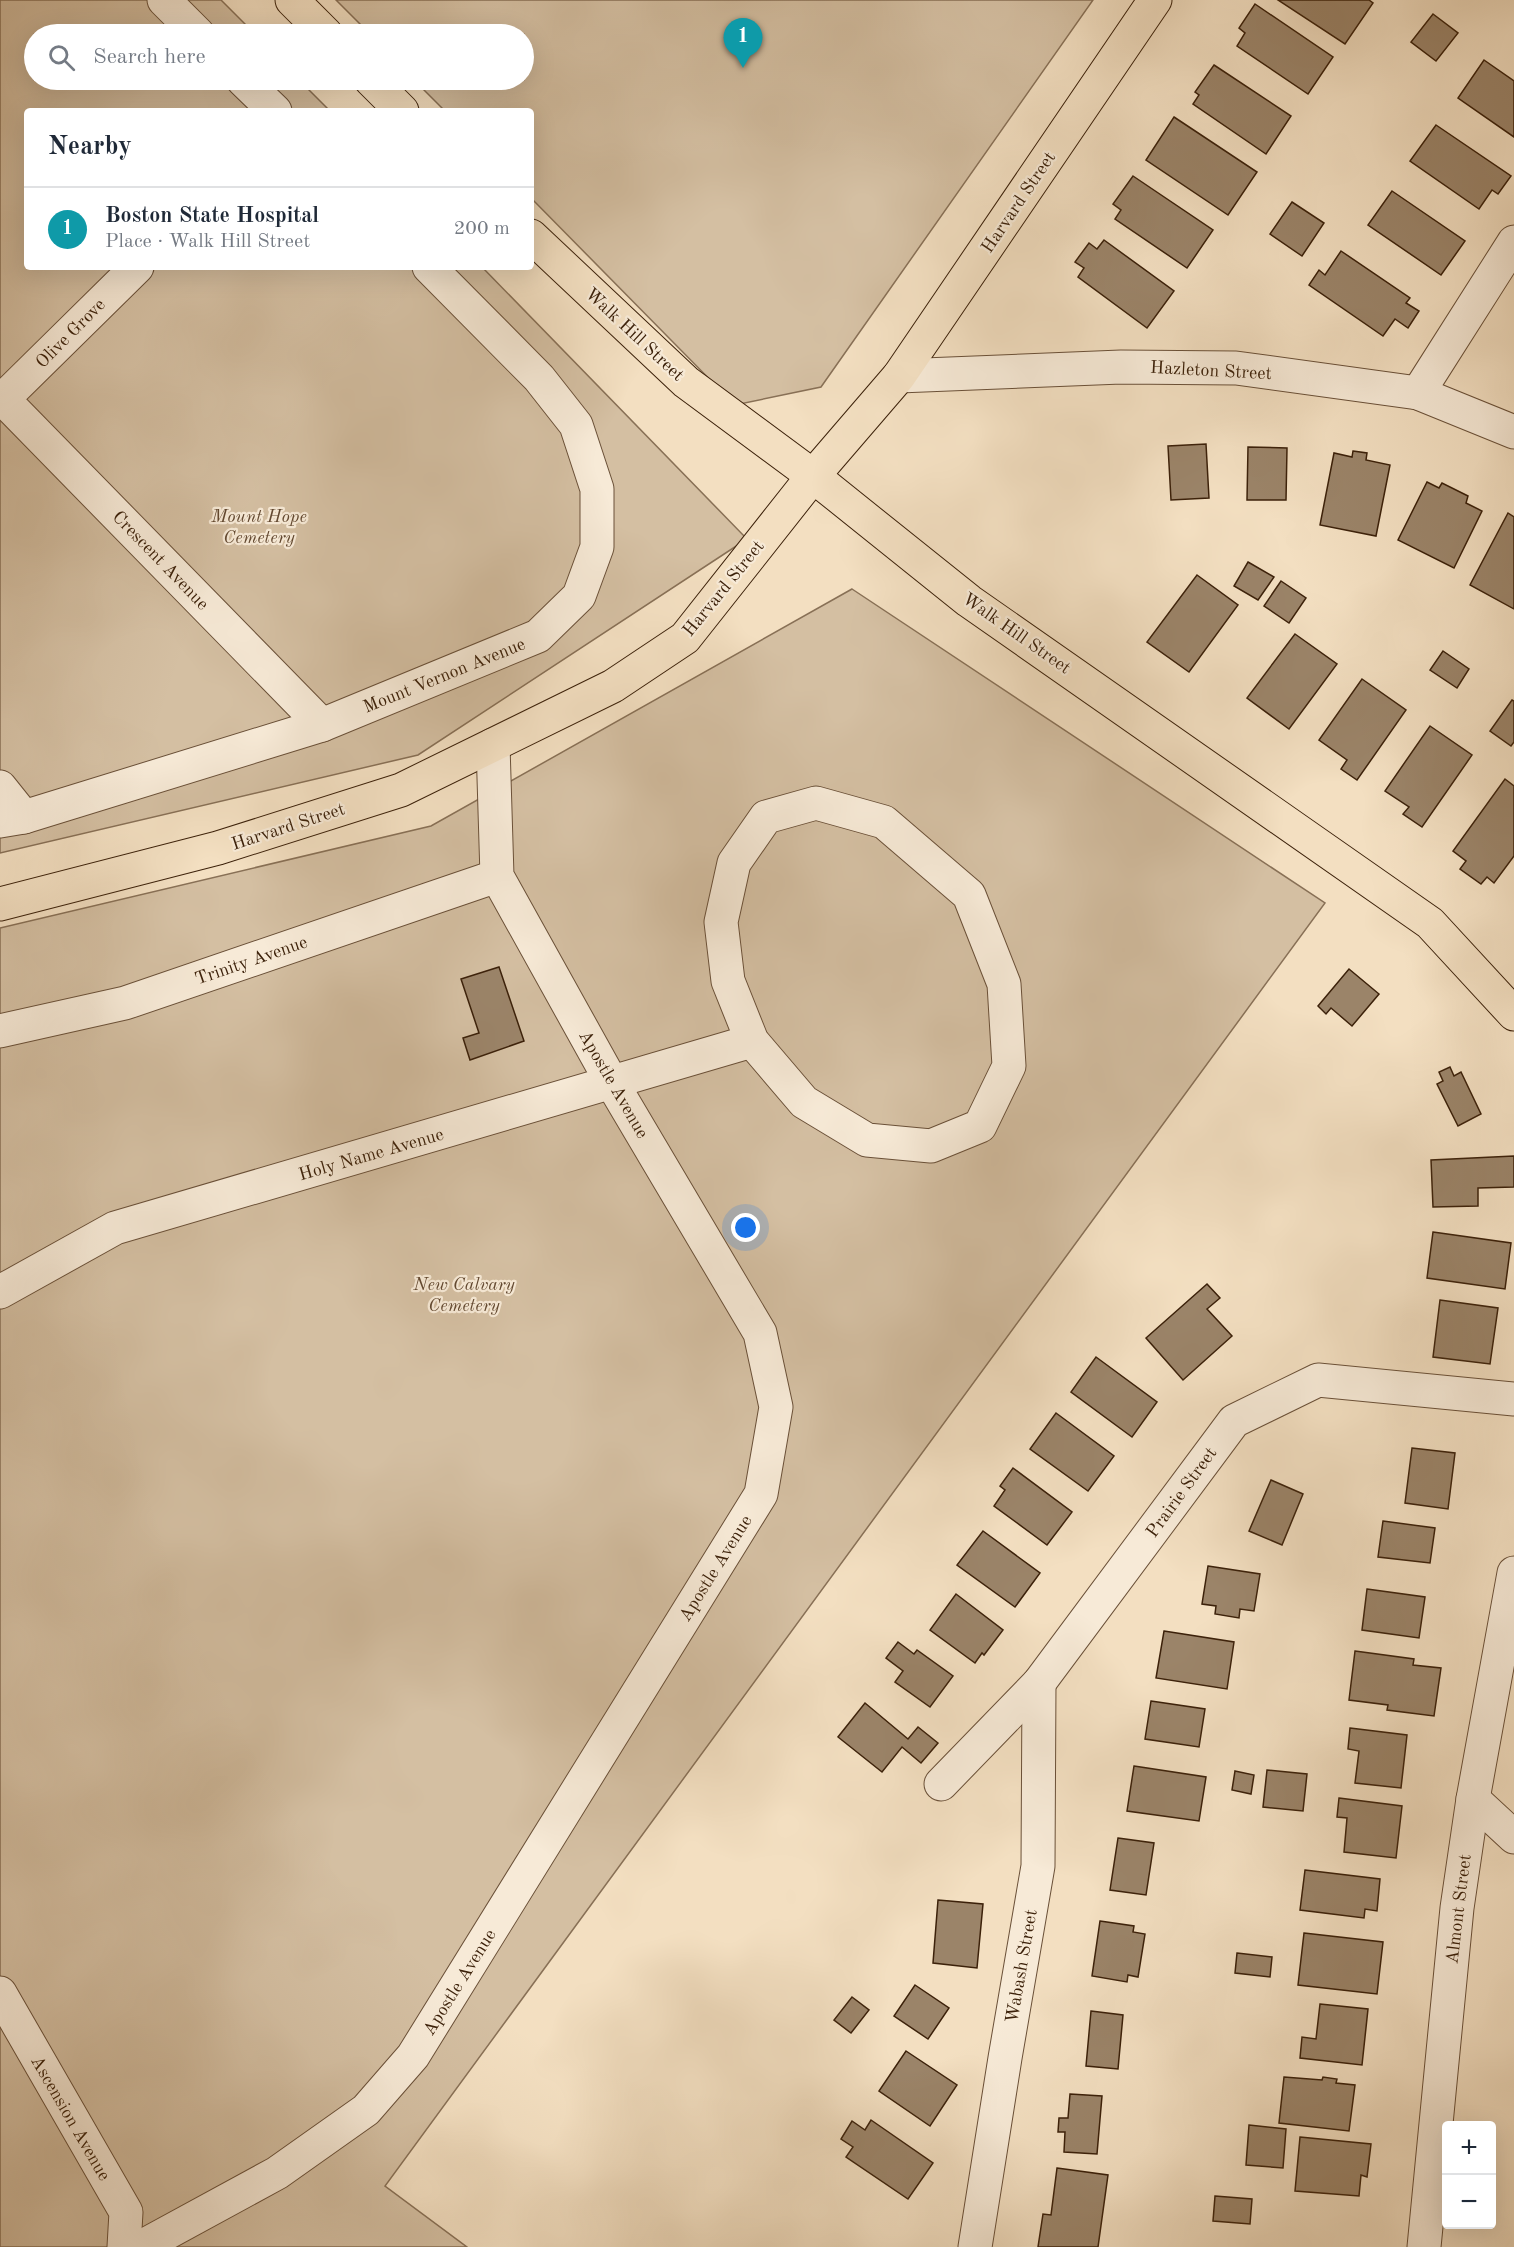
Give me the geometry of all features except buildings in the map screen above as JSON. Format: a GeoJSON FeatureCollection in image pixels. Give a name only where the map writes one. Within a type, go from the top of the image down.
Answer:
{"type":"FeatureCollection","features":[{"type":"Feature","properties":{"kind":"main road"},"geometry":{"type":"LineString","coordinates":[[292,0],[316,24]]}},
{"type":"Feature","properties":{"kind":"main road","name":"Harvard Street"},"geometry":{"type":"LineString","coordinates":[[0,904],[218,848],[389,794],[613,686],[685,638],[813,476],[898,376],[1155,0]]}},
{"type":"Feature","properties":{"kind":"main road"},"geometry":{"type":"LineString","coordinates":[[380,90],[399,108]]}},
{"type":"Feature","properties":{"kind":"main road","name":"Walk Hill Street"},"geometry":{"type":"LineString","coordinates":[[534,239],[686,382],[813,476],[969,601],[1430,923],[1514,1014]]}},
{"type":"Feature","properties":{"kind":"street"},"geometry":{"type":"LineString","coordinates":[[164,0],[188,24]]}},
{"type":"Feature","properties":{"kind":"street"},"geometry":{"type":"LineString","coordinates":[[253,90],[272,108]]}},
{"type":"Feature","properties":{"kind":"street"},"geometry":{"type":"LineString","coordinates":[[1418,393],[1514,242]]}},
{"type":"Feature","properties":{"kind":"street","name":"Olive Grove"},"geometry":{"type":"LineString","coordinates":[[2,397],[134,270]]}},
{"type":"Feature","properties":{"kind":"street","name":"Mount Vernon Avenue"},"geometry":{"type":"LineString","coordinates":[[0,787],[12,819],[322,725],[538,636],[579,596],[597,547],[597,489],[576,425],[539,378],[432,270]]}},
{"type":"Feature","properties":{"kind":"street","name":"Hazleton Street"},"geometry":{"type":"LineString","coordinates":[[898,376],[1121,367],[1236,368],[1418,393],[1514,432]]}},
{"type":"Feature","properties":{"kind":"street","name":"Crescent Avenue"},"geometry":{"type":"LineString","coordinates":[[2,397],[322,725]]}},
{"type":"Feature","properties":{"kind":"street","name":"Apostle Avenue"},"geometry":{"type":"LineString","coordinates":[[141,2247],[277,2173],[313,2148],[366,2110],[413,2056],[761,1494],[776,1407],[760,1333],[612,1083],[497,876],[493,745]]}},
{"type":"Feature","properties":{"kind":"street"},"geometry":{"type":"LineString","coordinates":[[816,803],[884,822],[969,895],[1004,984],[1010,1066],[980,1126],[931,1146],[867,1140],[804,1102],[752,1041],[728,981],[721,922],[734,863],[766,817],[816,803]]}},
{"type":"Feature","properties":{"kind":"street","name":"Trinity Avenue"},"geometry":{"type":"LineString","coordinates":[[0,1031],[125,1003],[497,876]]}},
{"type":"Feature","properties":{"kind":"street","name":"Holy Name Avenue"},"geometry":{"type":"LineString","coordinates":[[0,1292],[115,1228],[752,1041]]}},
{"type":"Feature","properties":{"kind":"street","name":"Prairie Street"},"geometry":{"type":"LineString","coordinates":[[941,1784],[1039,1683],[1234,1421],[1318,1380],[1514,1399]]}},
{"type":"Feature","properties":{"kind":"street","name":"Almont Street"},"geometry":{"type":"LineString","coordinates":[[1424,2247],[1456,1908],[1473,1799],[1514,1573]]}},
{"type":"Feature","properties":{"kind":"street","name":"Wabash Street"},"geometry":{"type":"LineString","coordinates":[[975,2247],[1038,1866],[1039,1683]]}},
{"type":"Feature","properties":{"kind":"street"},"geometry":{"type":"LineString","coordinates":[[1473,1799],[1514,1837]]}},
{"type":"Feature","properties":{"kind":"street","name":"Ascension Avenue"},"geometry":{"type":"LineString","coordinates":[[0,1993],[126,2212],[124,2247]]}},
{"type":"Feature","properties":{"kind":"green space","name":"Mount Hope Cemetery"},"geometry":{"type":"Polygon","coordinates":[[[0,0],[221,0],[245,24],[24,24],[24,90],[309,90],[327,108],[24,108],[24,270],[485,270],[747,539],[418,755],[0,853],[0,0]]]}},
{"type":"Feature","properties":{"kind":"green space"},"geometry":{"type":"Polygon","coordinates":[[[336,0],[1093,0],[821,387],[735,405],[534,201],[534,108],[442,108],[424,90],[534,90],[534,24],[360,24],[336,0]]]}},
{"type":"Feature","properties":{"kind":"green space","name":"New Calvary Cemetery"},"geometry":{"type":"Polygon","coordinates":[[[852,589],[1325,903],[385,2186],[467,2247],[0,2247],[0,928],[431,826],[852,589]]]}},
{"type":"Feature","properties":{"kind":"place","name":"Boston State Hospital"},"geometry":{"type":"Point","coordinates":[743,68]}}]}
